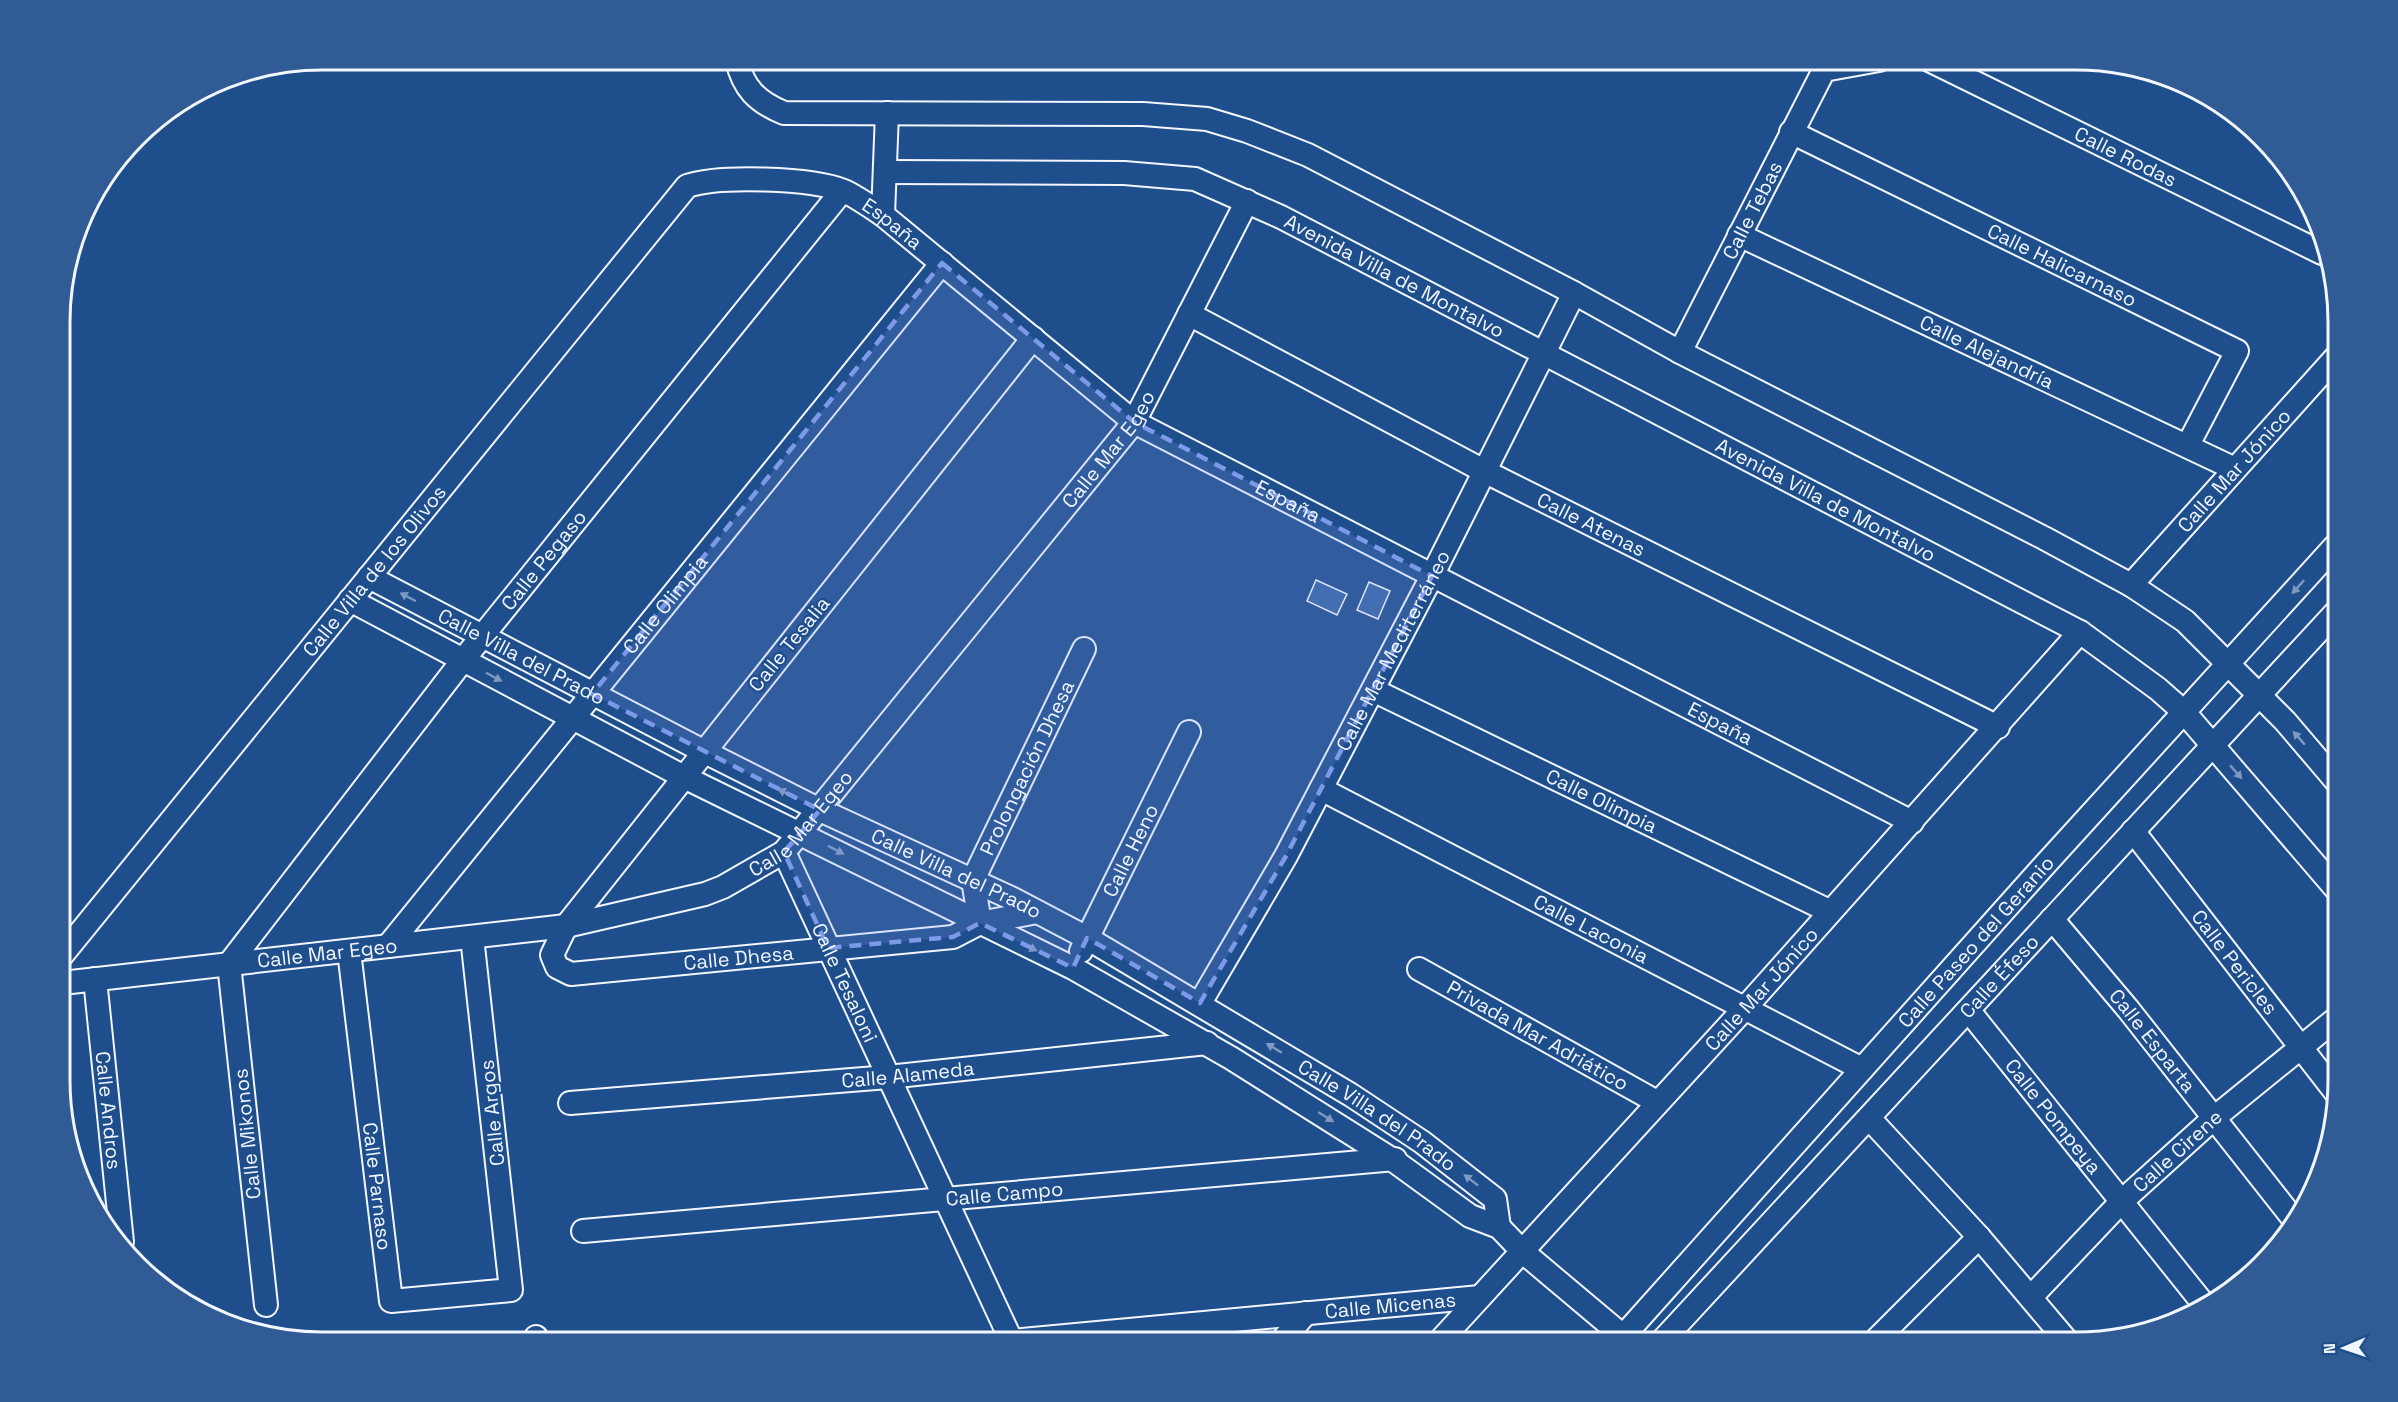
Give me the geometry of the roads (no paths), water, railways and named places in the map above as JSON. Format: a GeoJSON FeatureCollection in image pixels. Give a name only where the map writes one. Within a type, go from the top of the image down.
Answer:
{"type":"FeatureCollection","features":[{"type":"Feature","properties":{"kind":"street"},"geometry":{"type":"LineString","coordinates":[[739,70],[740,76],[751,93],[765,106],[784,113],[1143,114],[1207,119],[1247,130],[1308,155],[1574,293],[1680,352],[2044,537],[2131,585],[2185,621],[2261,696],[2328,772]]}},
{"type":"Feature","properties":{"kind":"street","name":"Calle Tebas"},"geometry":{"type":"LineString","coordinates":[[1680,352],[1824,70]]}},
{"type":"Feature","properties":{"kind":"street","name":"Calle Rodas"},"geometry":{"type":"LineString","coordinates":[[1949,70],[2317,250]]}},
{"type":"Feature","properties":{"kind":"street"},"geometry":{"type":"LineString","coordinates":[[884,215],[887,113]]}},
{"type":"Feature","properties":{"kind":"street","name":"Calle Halicarnaso"},"geometry":{"type":"LineString","coordinates":[[1791,132],[2237,351],[2188,445]]}},
{"type":"Feature","properties":{"kind":"street","name":"Avenida Villa de Montalvo"},"geometry":{"type":"LineString","coordinates":[[885,172],[1124,173],[1195,179],[1247,201],[1543,352],[2080,632],[2158,689],[2184,712],[2328,879]]}},
{"type":"Feature","properties":{"kind":"street","name":"España"},"geometry":{"type":"LineString","coordinates":[[687,186],[704,180],[794,181],[843,191],[884,215],[1134,422],[1912,822]]}},
{"type":"Feature","properties":{"kind":"street","name":"Calle Villa de los Olivos"},"geometry":{"type":"LineString","coordinates":[[70,945],[687,186]]}},
{"type":"Feature","properties":{"kind":"street","name":"Calle Pegaso"},"geometry":{"type":"LineString","coordinates":[[228,964],[482,636],[843,191]]}},
{"type":"Feature","properties":{"kind":"street","name":"Calle Mar Egeo"},"geometry":{"type":"LineString","coordinates":[[70,982],[566,926],[705,894],[723,887],[784,852],[1134,422],[1247,201]]}},
{"type":"Feature","properties":{"kind":"street","name":"Calle Alejandría"},"geometry":{"type":"LineString","coordinates":[[1739,235],[2235,469]]}},
{"type":"Feature","properties":{"kind":"street","name":"Calle Olimpia"},"geometry":{"type":"LineString","coordinates":[[388,946],[942,263]]}},
{"type":"Feature","properties":{"kind":"street","name":"Calle Mar Mediterráneo"},"geometry":{"type":"LineString","coordinates":[[1200,1003],[1286,856],[1432,576],[1574,293]]}},
{"type":"Feature","properties":{"kind":"street","name":"Calle Atenas"},"geometry":{"type":"LineString","coordinates":[[1189,314],[1484,471],[1998,727]]}},
{"type":"Feature","properties":{"kind":"street","name":"Calle Tesalia"},"geometry":{"type":"LineString","coordinates":[[552,955],[566,926],[1033,338]]}},
{"type":"Feature","properties":{"kind":"street","name":"Calle Mar Jónico"},"geometry":{"type":"LineString","coordinates":[[2131,585],[2328,366]]}},
{"type":"Feature","properties":{"kind":"street","name":"Calle Paseo del Geranio"},"geometry":{"type":"LineString","coordinates":[[1631,1332],[1862,1069],[2328,554]]}},
{"type":"Feature","properties":{"kind":"street","name":"Calle Villa del Prado"},"geometry":{"type":"LineString","coordinates":[[369,577],[820,810],[973,880],[1088,938],[1241,1028],[1422,1142],[1495,1199],[1499,1227]]}},
{"type":"Feature","properties":{"kind":"street","name":"Calle Villa del Prado"},"geometry":{"type":"LineString","coordinates":[[350,600],[684,777],[801,832],[1073,968],[1205,1043],[1394,1160],[1470,1216],[1499,1227],[1523,1252],[1615,1332]]}},
{"type":"Feature","properties":{"kind":"street","name":"Calle Éfeso"},"geometry":{"type":"LineString","coordinates":[[1670,1332],[2328,621]]}},
{"type":"Feature","properties":{"kind":"street","name":"Calle Mar Jónico"},"geometry":{"type":"LineString","coordinates":[[1449,1332],[1745,1008],[1829,911],[1998,727],[2080,632]]}},
{"type":"Feature","properties":{"kind":"street","name":"Prolongación Dhesa"},"geometry":{"type":"LineString","coordinates":[[980,923],[973,880],[1084,649]]}},
{"type":"Feature","properties":{"kind":"street","name":"Calle Olimpia"},"geometry":{"type":"LineString","coordinates":[[1373,690],[1829,911]]}},
{"type":"Feature","properties":{"kind":"street","name":"Calle Heno"},"geometry":{"type":"LineString","coordinates":[[1073,968],[1189,732]]}},
{"type":"Feature","properties":{"kind":"street","name":"Calle Laconia"},"geometry":{"type":"LineString","coordinates":[[1321,789],[1862,1069]]}},
{"type":"Feature","properties":{"kind":"street","name":"Calle Pericles"},"geometry":{"type":"LineString","coordinates":[[2133,831],[2328,1082]]}},
{"type":"Feature","properties":{"kind":"street","name":"Calle Tesaloni"},"geometry":{"type":"LineString","coordinates":[[784,852],[1008,1332]]}},
{"type":"Feature","properties":{"kind":"street","name":"Calle Dhesa"},"geometry":{"type":"LineString","coordinates":[[552,955],[557,968],[571,974],[953,937],[980,923],[1037,912]]}},
{"type":"Feature","properties":{"kind":"street","name":"Calle Esparta"},"geometry":{"type":"LineString","coordinates":[[2052,919],[2289,1213]]}},
{"type":"Feature","properties":{"kind":"street","name":"Calle Argos"},"geometry":{"type":"LineString","coordinates":[[472,937],[511,1290]]}},
{"type":"Feature","properties":{"kind":"street","name":"Calle Parnaso"},"geometry":{"type":"LineString","coordinates":[[349,951],[391,1301],[511,1290]]}},
{"type":"Feature","properties":{"kind":"street","name":"Calle Mikonos"},"geometry":{"type":"LineString","coordinates":[[228,964],[266,1305]]}},
{"type":"Feature","properties":{"kind":"street","name":"Privada Mar Adriático"},"geometry":{"type":"LineString","coordinates":[[1419,969],[1657,1102]]}},
{"type":"Feature","properties":{"kind":"street","name":"Calle Andros"},"geometry":{"type":"LineString","coordinates":[[94,979],[121,1230]]}},
{"type":"Feature","properties":{"kind":"street","name":"Calle Pompeya"},"geometry":{"type":"LineString","coordinates":[[1969,1011],[2199,1299]]}},
{"type":"Feature","properties":{"kind":"street","name":"Calle Cirene"},"geometry":{"type":"LineString","coordinates":[[2031,1297],[2122,1201],[2214,1118],[2328,1026]]}},
{"type":"Feature","properties":{"kind":"street","name":"Calle Alameda"},"geometry":{"type":"LineString","coordinates":[[570,1104],[888,1077],[1205,1043],[1241,1028]]}},
{"type":"Feature","properties":{"kind":"street"},"geometry":{"type":"LineString","coordinates":[[1869,1118],[1979,1237],[2060,1332]]}},
{"type":"Feature","properties":{"kind":"street","name":"Calle Campo"},"geometry":{"type":"LineString","coordinates":[[583,1230],[1394,1160],[1422,1142]]}},
{"type":"Feature","properties":{"kind":"street"},"geometry":{"type":"LineString","coordinates":[[1883,1332],[1979,1237]]}},
{"type":"Feature","properties":{"kind":"street","name":"Calle Micenas"},"geometry":{"type":"LineString","coordinates":[[1160,1332],[1306,1313],[1480,1297]]}},
{"type":"Feature","properties":{"kind":"street"},"geometry":{"type":"LineString","coordinates":[[1290,1332],[1306,1313]]}}]}
